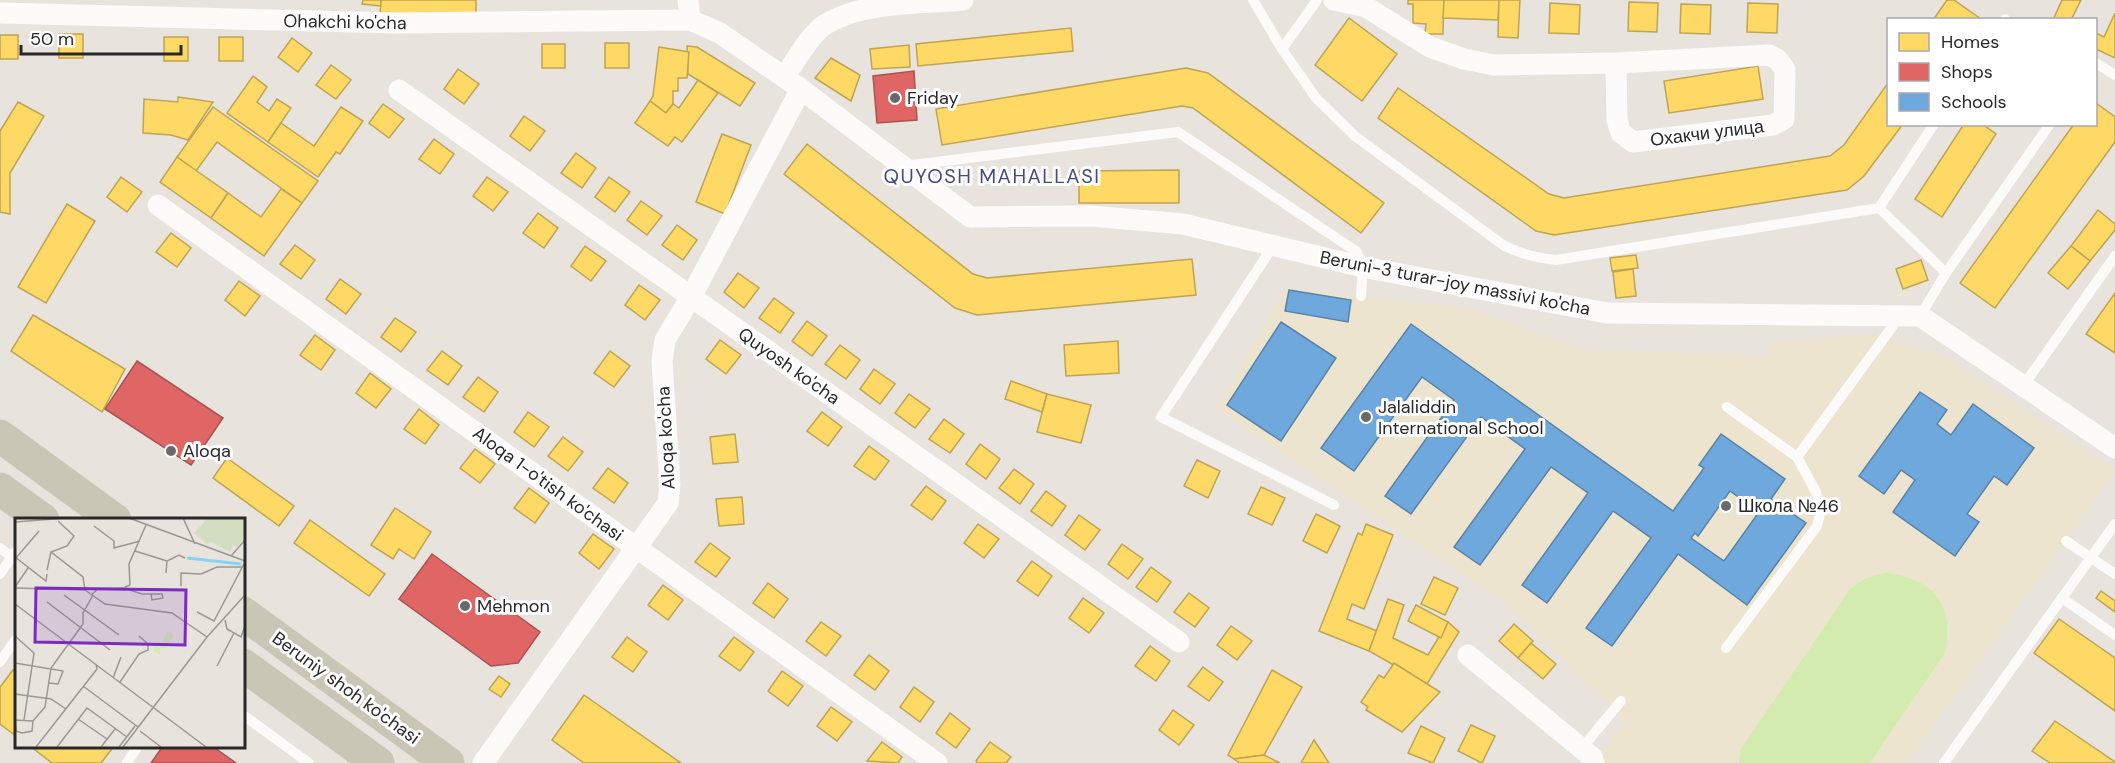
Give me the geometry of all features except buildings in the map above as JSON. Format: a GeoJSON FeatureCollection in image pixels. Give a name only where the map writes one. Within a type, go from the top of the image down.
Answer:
{"type":"FeatureCollection","features":[{"type":"Feature","properties":{"kind":"main road"},"geometry":{"type":"LineString","coordinates":[[0,436],[112,518]]}},
{"type":"Feature","properties":{"kind":"main road"},"geometry":{"type":"LineString","coordinates":[[0,489],[40,518]]}},
{"type":"Feature","properties":{"kind":"main road","name":"Beruniy shoh ko'chasi"},"geometry":{"type":"LineString","coordinates":[[244,614],[448,763]]}},
{"type":"Feature","properties":{"kind":"main road"},"geometry":{"type":"LineString","coordinates":[[244,666],[378,763]]}},
{"type":"Feature","properties":{"kind":"street"},"geometry":{"type":"LineString","coordinates":[[793,83],[821,27],[841,16],[868,4],[963,0]]}},
{"type":"Feature","properties":{"kind":"street","name":"Охакчи улица"},"geometry":{"type":"LineString","coordinates":[[1334,0],[1366,7],[1430,47],[1479,63],[1494,65],[1616,63],[1769,55],[1778,58],[1785,69],[1784,119],[1773,125],[1633,142],[1621,133],[1617,120],[1616,63]]}},
{"type":"Feature","properties":{"kind":"street","name":"Beruni-3 turar-joy massivi ko'cha"},"geometry":{"type":"LineString","coordinates":[[689,10],[793,83],[970,217],[1090,216],[1183,224],[1363,267],[1607,312],[1910,316]]}},
{"type":"Feature","properties":{"kind":"street","name":"Ohakchi ko'cha"},"geometry":{"type":"LineString","coordinates":[[0,13],[398,23],[689,10]]}},
{"type":"Feature","properties":{"kind":"street","name":"Aloqa ko'cha"},"geometry":{"type":"LineString","coordinates":[[483,763],[668,503],[670,485],[662,361],[665,340],[691,297],[793,83]]}},
{"type":"Feature","properties":{"kind":"street","name":"Quyosh ko'cha"},"geometry":{"type":"LineString","coordinates":[[399,90],[1179,642]]}},
{"type":"Feature","properties":{"kind":"street","name":"Aloqa 1-o'tish ko'chasi"},"geometry":{"type":"LineString","coordinates":[[158,205],[937,763]]}},
{"type":"Feature","properties":{"kind":"street"},"geometry":{"type":"LineString","coordinates":[[1910,316],[2023,386],[2115,448]]}},
{"type":"Feature","properties":{"kind":"street"},"geometry":{"type":"LineString","coordinates":[[1468,655],[1588,756]]}},
{"type":"Feature","properties":{"kind":"lane"},"geometry":{"type":"LineString","coordinates":[[1253,0],[1282,49],[1316,99],[1355,136],[1503,245],[1529,255],[1556,260],[1879,208],[1933,126]]}},
{"type":"Feature","properties":{"kind":"lane"},"geometry":{"type":"LineString","coordinates":[[1282,49],[1317,0]]}},
{"type":"Feature","properties":{"kind":"lane"},"geometry":{"type":"LineString","coordinates":[[2097,64],[2115,75]]}},
{"type":"Feature","properties":{"kind":"lane"},"geometry":{"type":"LineString","coordinates":[[1797,457],[1946,273],[2049,126]]}},
{"type":"Feature","properties":{"kind":"lane"},"geometry":{"type":"LineString","coordinates":[[903,166],[1178,132],[1357,252],[1363,267],[1362,296]]}},
{"type":"Feature","properties":{"kind":"lane"},"geometry":{"type":"LineString","coordinates":[[1879,208],[1946,273]]}},
{"type":"Feature","properties":{"kind":"lane"},"geometry":{"type":"LineString","coordinates":[[1273,246],[1161,417],[1334,505]]}},
{"type":"Feature","properties":{"kind":"lane"},"geometry":{"type":"LineString","coordinates":[[2023,386],[2115,256]]}},
{"type":"Feature","properties":{"kind":"lane"},"geometry":{"type":"LineString","coordinates":[[1726,648],[1817,526],[1821,510],[1816,492],[1797,457],[1727,407]]}},
{"type":"Feature","properties":{"kind":"lane"},"geometry":{"type":"LineString","coordinates":[[1944,763],[2115,524]]}},
{"type":"Feature","properties":{"kind":"lane"},"geometry":{"type":"LineString","coordinates":[[2066,541],[2115,574]]}},
{"type":"Feature","properties":{"kind":"lane"},"geometry":{"type":"LineString","coordinates":[[0,548],[15,556],[0,574]]}},
{"type":"Feature","properties":{"kind":"lane"},"geometry":{"type":"LineString","coordinates":[[2062,598],[2115,635]]}},
{"type":"Feature","properties":{"kind":"lane"},"geometry":{"type":"LineString","coordinates":[[0,662],[15,640]]}},
{"type":"Feature","properties":{"kind":"lane"},"geometry":{"type":"LineString","coordinates":[[1588,756],[1621,701]]}},
{"type":"Feature","properties":{"kind":"lane"},"geometry":{"type":"LineString","coordinates":[[244,716],[309,763]]}},
{"type":"Feature","properties":{"kind":"lane"},"geometry":{"type":"LineString","coordinates":[[127,763],[137,748]]}},
{"type":"Feature","properties":{"kind":"shaded area","name":"Школа №46"},"geometry":{"type":"Polygon","coordinates":[[[1285,288],[1468,308],[1581,349],[1769,356],[1769,342],[1871,335],[1941,355],[2115,469],[2115,472],[1907,763],[1601,763],[1602,749],[1625,721],[1505,603],[1216,409],[1285,288]]]}},
{"type":"Feature","properties":{"kind":"green space"},"geometry":{"type":"Polygon","coordinates":[[[1885,573],[1916,581],[1937,597],[1947,621],[1947,636],[1945,653],[1870,763],[1739,763],[1741,749],[1850,589],[1866,578],[1885,573]]]}},
{"type":"Feature","properties":{"kind":"place","name":"Friday"},"geometry":{"type":"Point","coordinates":[895,98]}},
{"type":"Feature","properties":{"kind":"place","name":"Jalaliddin International School"},"geometry":{"type":"Point","coordinates":[1366,417]}},
{"type":"Feature","properties":{"kind":"place","name":"Aloqa"},"geometry":{"type":"Point","coordinates":[171,451]}},
{"type":"Feature","properties":{"kind":"place","name":"Школа №46"},"geometry":{"type":"Point","coordinates":[1726,506]}},
{"type":"Feature","properties":{"kind":"place","name":"Mehmon"},"geometry":{"type":"Point","coordinates":[465,606]}},
{"type":"Feature","properties":{"kind":"district","name":"QUYOSH MAHALLASI"},"geometry":{"type":"Point","coordinates":[992,176]}}]}
